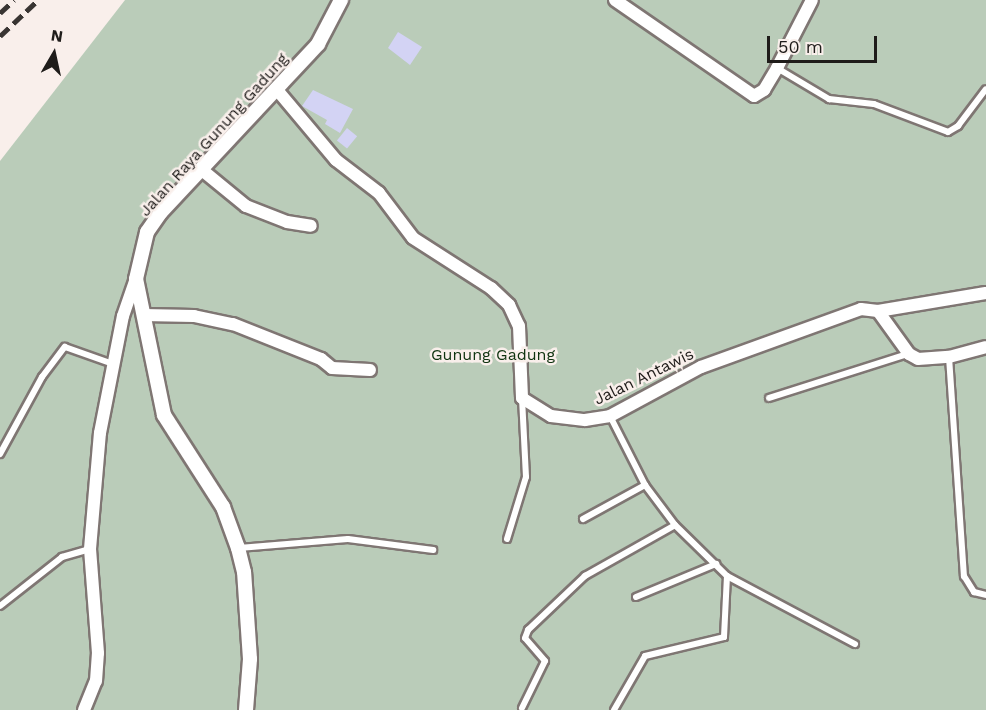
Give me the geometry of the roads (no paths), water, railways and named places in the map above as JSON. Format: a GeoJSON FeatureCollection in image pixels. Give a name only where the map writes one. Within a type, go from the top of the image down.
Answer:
{"type":"FeatureCollection","features":[{"type":"Feature","properties":{"kind":"street","name":"Jalan Raya Gunung Gadung"},"geometry":{"type":"LineString","coordinates":[[246,710],[250,659],[244,572],[238,548],[223,507],[165,415],[136,279],[147,232],[161,212],[278,91],[318,44],[341,0]]}},
{"type":"Feature","properties":{"kind":"street"},"geometry":{"type":"LineString","coordinates":[[615,0],[748,94],[759,94],[777,68],[812,0]]}},
{"type":"Feature","properties":{"kind":"street"},"geometry":{"type":"LineString","coordinates":[[278,91],[336,160],[379,193],[413,238],[491,288],[510,304],[519,326],[522,398]]}},
{"type":"Feature","properties":{"kind":"street"},"geometry":{"type":"LineString","coordinates":[[201,170],[246,206],[267,216],[311,226]]}},
{"type":"Feature","properties":{"kind":"street"},"geometry":{"type":"LineString","coordinates":[[84,710],[96,681],[98,653],[90,549],[100,433],[123,316],[136,279]]}},
{"type":"Feature","properties":{"kind":"street","name":"Jalan Antawis"},"geometry":{"type":"LineString","coordinates":[[522,398],[542,411],[562,418],[585,420],[610,416],[701,367],[861,309],[878,311],[986,293]]}},
{"type":"Feature","properties":{"kind":"street"},"geometry":{"type":"LineString","coordinates":[[878,311],[909,354],[923,360],[949,357],[986,347]]}},
{"type":"Feature","properties":{"kind":"street"},"geometry":{"type":"LineString","coordinates":[[143,315],[194,316],[233,324],[321,358],[332,368],[370,370]]}},
{"type":"Feature","properties":{"kind":"lane"},"geometry":{"type":"LineString","coordinates":[[777,68],[828,99],[874,104],[948,132],[958,126],[986,89]]}},
{"type":"Feature","properties":{"kind":"lane"},"geometry":{"type":"LineString","coordinates":[[0,454],[42,377],[65,347],[114,364]]}},
{"type":"Feature","properties":{"kind":"lane"},"geometry":{"type":"LineString","coordinates":[[769,398],[909,354]]}},
{"type":"Feature","properties":{"kind":"lane"},"geometry":{"type":"LineString","coordinates":[[949,357],[964,576],[975,592],[986,596]]}},
{"type":"Feature","properties":{"kind":"lane"},"geometry":{"type":"LineString","coordinates":[[507,539],[526,477],[522,398]]}},
{"type":"Feature","properties":{"kind":"lane"},"geometry":{"type":"LineString","coordinates":[[610,416],[645,485],[675,525],[727,576],[855,644]]}},
{"type":"Feature","properties":{"kind":"lane"},"geometry":{"type":"LineString","coordinates":[[583,519],[645,485]]}},
{"type":"Feature","properties":{"kind":"lane"},"geometry":{"type":"LineString","coordinates":[[522,708],[545,661],[525,638],[528,630],[585,576],[675,525]]}},
{"type":"Feature","properties":{"kind":"lane"},"geometry":{"type":"LineString","coordinates":[[238,548],[348,539],[433,550]]}},
{"type":"Feature","properties":{"kind":"lane"},"geometry":{"type":"LineString","coordinates":[[0,606],[62,557],[90,549]]}},
{"type":"Feature","properties":{"kind":"lane"},"geometry":{"type":"LineString","coordinates":[[636,597],[716,564]]}},
{"type":"Feature","properties":{"kind":"lane"},"geometry":{"type":"LineString","coordinates":[[614,710],[645,656],[724,637],[727,576]]}},
{"type":"Feature","properties":{"kind":"railway"},"geometry":{"type":"LineString","coordinates":[[0,13],[14,0]]}},
{"type":"Feature","properties":{"kind":"railway"},"geometry":{"type":"LineString","coordinates":[[0,36],[38,0]]}},
{"type":"Feature","properties":{"kind":"park label","name":"Gunung Gadung"},"geometry":{"type":"Point","coordinates":[493,355]}}]}
